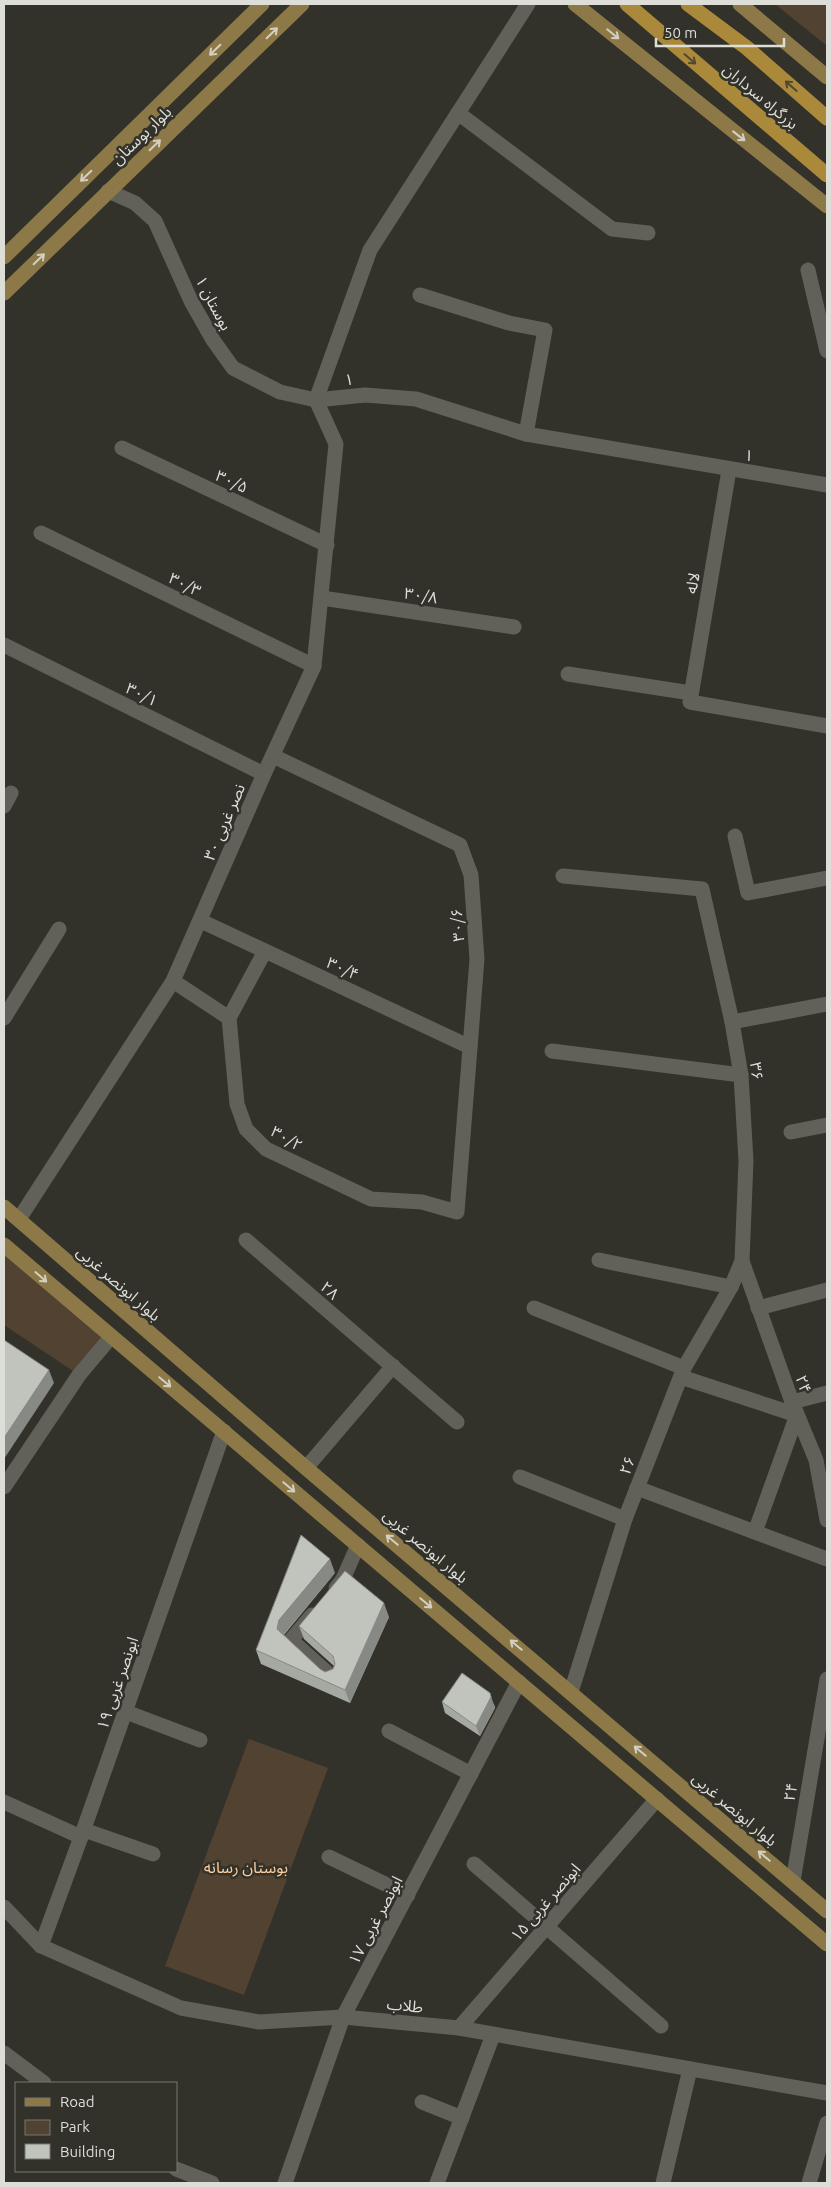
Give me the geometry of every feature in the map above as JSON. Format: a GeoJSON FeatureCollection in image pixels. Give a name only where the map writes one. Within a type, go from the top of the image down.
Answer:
{"type":"FeatureCollection","features":[{"type":"Feature","properties":{"kind":"highway","name":"بزرگراه سرداران"},"geometry":{"type":"LineString","coordinates":[[627,4],[827,175]]}},
{"type":"Feature","properties":{"kind":"highway","name":"بزرگراه سرداران"},"geometry":{"type":"LineString","coordinates":[[688,4],[748,48],[827,118]]}},
{"type":"Feature","properties":{"kind":"main road","name":"بلوار بوستان"},"geometry":{"type":"LineString","coordinates":[[4,257],[262,4]]}},
{"type":"Feature","properties":{"kind":"main road","name":"بلوار بوستان"},"geometry":{"type":"LineString","coordinates":[[4,293],[302,4]]}},
{"type":"Feature","properties":{"kind":"main road"},"geometry":{"type":"LineString","coordinates":[[575,4],[827,206]]}},
{"type":"Feature","properties":{"kind":"main road"},"geometry":{"type":"LineString","coordinates":[[740,4],[827,77]]}},
{"type":"Feature","properties":{"kind":"main road","name":"بلوار ابونصر غربی"},"geometry":{"type":"LineString","coordinates":[[4,1207],[306,1468],[827,1911]]}},
{"type":"Feature","properties":{"kind":"main road"},"geometry":{"type":"LineString","coordinates":[[4,1245],[827,1944]]}},
{"type":"Feature","properties":{"kind":"main road"},"geometry":{"type":"LineString","coordinates":[[811,1930],[827,1911]]}},
{"type":"Feature","properties":{"kind":"street","name":"۱"},"geometry":{"type":"LineString","coordinates":[[528,4],[370,250],[316,400],[365,395],[416,399],[526,434],[729,470],[827,485]]}},
{"type":"Feature","properties":{"kind":"street"},"geometry":{"type":"LineString","coordinates":[[458,114],[612,229],[648,233]]}},
{"type":"Feature","properties":{"kind":"street","name":"بوستان ۱"},"geometry":{"type":"LineString","coordinates":[[108,191],[135,203],[155,221],[191,301],[213,340],[233,368],[280,392],[316,400]]}},
{"type":"Feature","properties":{"kind":"street"},"geometry":{"type":"LineString","coordinates":[[808,270],[827,351]]}},
{"type":"Feature","properties":{"kind":"street"},"geometry":{"type":"LineString","coordinates":[[420,295],[509,323],[545,330],[526,434]]}},
{"type":"Feature","properties":{"kind":"street","name":"نصر غربی ۳۰"},"geometry":{"type":"LineString","coordinates":[[19,1219],[173,981],[272,756],[314,666],[336,444],[316,400]]}},
{"type":"Feature","properties":{"kind":"street","name":"۳۰/۵"},"geometry":{"type":"LineString","coordinates":[[122,448],[327,545]]}},
{"type":"Feature","properties":{"kind":"street","name":"لاله"},"geometry":{"type":"LineString","coordinates":[[691,698],[729,470]]}},
{"type":"Feature","properties":{"kind":"street","name":"۳۰/۳"},"geometry":{"type":"LineString","coordinates":[[41,533],[314,666]]}},
{"type":"Feature","properties":{"kind":"street","name":"۳۰/۸"},"geometry":{"type":"LineString","coordinates":[[322,598],[514,627]]}},
{"type":"Feature","properties":{"kind":"street","name":"۳۰/۱"},"geometry":{"type":"LineString","coordinates":[[4,645],[264,774]]}},
{"type":"Feature","properties":{"kind":"street"},"geometry":{"type":"LineString","coordinates":[[568,674],[827,726]]}},
{"type":"Feature","properties":{"kind":"street","name":"۳۰/۶"},"geometry":{"type":"LineString","coordinates":[[272,756],[460,845],[471,875],[477,959],[456,1212]]}},
{"type":"Feature","properties":{"kind":"street"},"geometry":{"type":"LineString","coordinates":[[735,836],[748,893],[827,878]]}},
{"type":"Feature","properties":{"kind":"street","name":"۳۶"},"geometry":{"type":"LineString","coordinates":[[564,876],[702,889],[732,1022],[741,1075],[746,1161],[742,1261]]}},
{"type":"Feature","properties":{"kind":"street","name":"۳۰/۴"},"geometry":{"type":"LineString","coordinates":[[201,921],[470,1047]]}},
{"type":"Feature","properties":{"kind":"street"},"geometry":{"type":"LineString","coordinates":[[4,1018],[59,929]]}},
{"type":"Feature","properties":{"kind":"street"},"geometry":{"type":"LineString","coordinates":[[173,981],[229,1018],[265,951]]}},
{"type":"Feature","properties":{"kind":"street"},"geometry":{"type":"LineString","coordinates":[[732,1022],[827,1004]]}},
{"type":"Feature","properties":{"kind":"street","name":"۳۰/۲"},"geometry":{"type":"LineString","coordinates":[[229,1018],[237,1104],[246,1129],[266,1149],[371,1199],[422,1202],[456,1212]]}},
{"type":"Feature","properties":{"kind":"street"},"geometry":{"type":"LineString","coordinates":[[552,1051],[741,1075]]}},
{"type":"Feature","properties":{"kind":"street"},"geometry":{"type":"LineString","coordinates":[[791,1132],[827,1125]]}},
{"type":"Feature","properties":{"kind":"street","name":"۲۸"},"geometry":{"type":"LineString","coordinates":[[246,1240],[457,1422]]}},
{"type":"Feature","properties":{"kind":"street"},"geometry":{"type":"LineString","coordinates":[[598,1260],[731,1287]]}},
{"type":"Feature","properties":{"kind":"street","name":"۲۶"},"geometry":{"type":"LineString","coordinates":[[571,1692],[625,1519],[682,1373],[731,1287],[742,1261]]}},
{"type":"Feature","properties":{"kind":"street","name":"۲۴"},"geometry":{"type":"LineString","coordinates":[[742,1261],[794,1409],[816,1460],[827,1520]]}},
{"type":"Feature","properties":{"kind":"street"},"geometry":{"type":"LineString","coordinates":[[758,1308],[827,1290]]}},
{"type":"Feature","properties":{"kind":"street"},"geometry":{"type":"LineString","coordinates":[[534,1308],[682,1373],[794,1409],[827,1393]]}},
{"type":"Feature","properties":{"kind":"street"},"geometry":{"type":"LineString","coordinates":[[4,1487],[79,1375],[111,1337]]}},
{"type":"Feature","properties":{"kind":"street"},"geometry":{"type":"LineString","coordinates":[[306,1468],[392,1366]]}},
{"type":"Feature","properties":{"kind":"street"},"geometry":{"type":"LineString","coordinates":[[755,1532],[794,1409]]}},
{"type":"Feature","properties":{"kind":"street","name":"ابونصر غربی ۱۹"},"geometry":{"type":"LineString","coordinates":[[41,1946],[83,1834],[224,1432]]}},
{"type":"Feature","properties":{"kind":"street"},"geometry":{"type":"LineString","coordinates":[[520,1477],[625,1519]]}},
{"type":"Feature","properties":{"kind":"street"},"geometry":{"type":"LineString","coordinates":[[637,1488],[827,1559]]}},
{"type":"Feature","properties":{"kind":"street"},"geometry":{"type":"LineString","coordinates":[[331,1676],[291,1640],[343,1579],[358,1545]]}},
{"type":"Feature","properties":{"kind":"street","name":"۲۴"},"geometry":{"type":"LineString","coordinates":[[793,1881],[820,1762],[827,1679]]}},
{"type":"Feature","properties":{"kind":"street","name":"ابونصر غربی ۱۷"},"geometry":{"type":"LineString","coordinates":[[285,2183],[343,2017],[519,1682]]}},
{"type":"Feature","properties":{"kind":"street"},"geometry":{"type":"LineString","coordinates":[[126,1712],[200,1740]]}},
{"type":"Feature","properties":{"kind":"street"},"geometry":{"type":"LineString","coordinates":[[389,1731],[471,1774]]}},
{"type":"Feature","properties":{"kind":"street","name":"ابونصر غربی ۱۵"},"geometry":{"type":"LineString","coordinates":[[459,2028],[657,1799]]}},
{"type":"Feature","properties":{"kind":"street"},"geometry":{"type":"LineString","coordinates":[[4,1802],[83,1834],[154,1854]]}},
{"type":"Feature","properties":{"kind":"street"},"geometry":{"type":"LineString","coordinates":[[329,1857],[408,1895]]}},
{"type":"Feature","properties":{"kind":"street"},"geometry":{"type":"LineString","coordinates":[[474,1864],[661,2026]]}},
{"type":"Feature","properties":{"kind":"street","name":"طلاب"},"geometry":{"type":"LineString","coordinates":[[4,1907],[41,1946],[181,2008],[259,2022],[343,2017],[459,2028],[827,2093]]}},
{"type":"Feature","properties":{"kind":"street"},"geometry":{"type":"LineString","coordinates":[[437,2183],[493,2035]]}},
{"type":"Feature","properties":{"kind":"street"},"geometry":{"type":"LineString","coordinates":[[4,2053],[43,2082]]}},
{"type":"Feature","properties":{"kind":"street"},"geometry":{"type":"LineString","coordinates":[[663,2183],[690,2069]]}},
{"type":"Feature","properties":{"kind":"street"},"geometry":{"type":"LineString","coordinates":[[422,2102],[462,2118]]}},
{"type":"Feature","properties":{"kind":"street"},"geometry":{"type":"LineString","coordinates":[[809,2183],[827,2123]]}},
{"type":"Feature","properties":{"kind":"street"},"geometry":{"type":"LineString","coordinates":[[178,2170],[212,2183]]}},
{"type":"Feature","properties":{"kind":"green space"},"geometry":{"type":"Polygon","coordinates":[[[775,4],[827,4],[827,46],[775,4]]]}},
{"type":"Feature","properties":{"kind":"green space"},"geometry":{"type":"Polygon","coordinates":[[[4,1248],[111,1337],[79,1375],[4,1325],[4,1248]]]}},
{"type":"Feature","properties":{"kind":"green space","name":"بوستان رسانه"},"geometry":{"type":"Polygon","coordinates":[[[249,1739],[328,1768],[244,1995],[165,1966],[249,1739]]]}},
{"type":"Feature","properties":{"kind":"building"},"geometry":{"type":"Polygon","coordinates":[[[4,1340],[49,1370],[4,1438],[4,1340]]]}},
{"type":"Feature","properties":{"kind":"building"},"geometry":{"type":"Polygon","coordinates":[[[301,1535],[330,1559],[279,1620],[277,1629],[320,1669],[325,1672],[333,1669],[335,1664],[333,1656],[299,1626],[345,1571],[384,1603],[345,1690],[256,1650],[301,1535]]]}},
{"type":"Feature","properties":{"kind":"building"},"geometry":{"type":"Polygon","coordinates":[[[462,1673],[490,1693],[491,1697],[476,1726],[442,1702],[462,1673]]]}}]}
